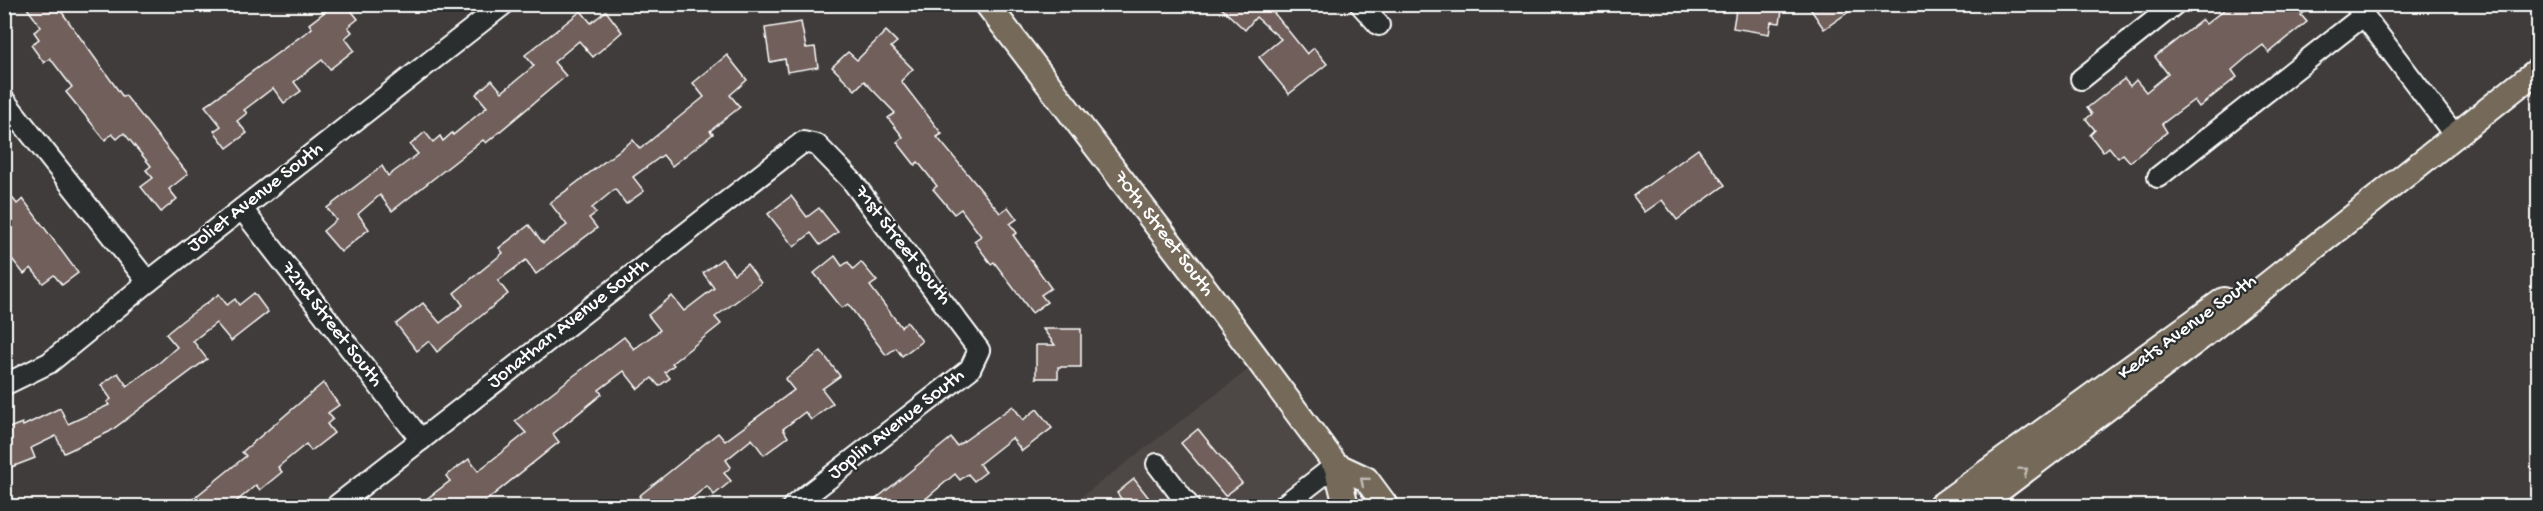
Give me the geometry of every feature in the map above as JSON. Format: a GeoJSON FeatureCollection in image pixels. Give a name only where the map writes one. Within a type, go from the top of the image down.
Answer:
{"type":"FeatureCollection","features":[{"type":"Feature","properties":{"kind":"main road","name":"70th Street South"},"geometry":{"type":"LineString","coordinates":[[987,4],[1207,291],[1336,465],[1346,507]]}},
{"type":"Feature","properties":{"kind":"main road","name":"Keats Avenue South"},"geometry":{"type":"LineString","coordinates":[[1978,507],[2200,338],[2538,70]]}},
{"type":"Feature","properties":{"kind":"main road","name":"Keats Avenue South"},"geometry":{"type":"LineString","coordinates":[[1940,507],[1994,465],[2142,361],[2415,160],[2437,152]]}},
{"type":"Feature","properties":{"kind":"main road","name":"70th Street South"},"geometry":{"type":"LineString","coordinates":[[1336,465],[1366,479],[1386,507]]}},
{"type":"Feature","properties":{"kind":"street","name":"Joliet Avenue South"},"geometry":{"type":"LineString","coordinates":[[4,385],[49,363],[148,282],[504,4]]}},
{"type":"Feature","properties":{"kind":"street"},"geometry":{"type":"LineString","coordinates":[[1360,4],[1379,25]]}},
{"type":"Feature","properties":{"kind":"street"},"geometry":{"type":"LineString","coordinates":[[2081,79],[2175,4]]}},
{"type":"Feature","properties":{"kind":"street"},"geometry":{"type":"LineString","coordinates":[[2158,177],[2359,10],[2456,137]]}},
{"type":"Feature","properties":{"kind":"street"},"geometry":{"type":"LineString","coordinates":[[4,100],[148,282]]}},
{"type":"Feature","properties":{"kind":"street","name":"71st Street South"},"geometry":{"type":"LineString","coordinates":[[803,142],[817,145],[852,181],[977,343],[979,350],[972,365]]}},
{"type":"Feature","properties":{"kind":"street","name":"Jonathan Avenue South"},"geometry":{"type":"LineString","coordinates":[[336,507],[803,142]]}},
{"type":"Feature","properties":{"kind":"street","name":"72nd Street South"},"geometry":{"type":"LineString","coordinates":[[242,209],[421,440]]}},
{"type":"Feature","properties":{"kind":"street","name":"Joplin Avenue South"},"geometry":{"type":"LineString","coordinates":[[793,507],[972,365]]}},
{"type":"Feature","properties":{"kind":"street"},"geometry":{"type":"LineString","coordinates":[[1157,464],[1189,507]]}},
{"type":"Feature","properties":{"kind":"street"},"geometry":{"type":"LineString","coordinates":[[1282,507],[1336,465]]}},
{"type":"Feature","properties":{"kind":"shaded area"},"geometry":{"type":"Polygon","coordinates":[[[1258,362],[1336,465],[1346,506],[1069,506],[1258,362]]]}},
{"type":"Feature","properties":{"kind":"building"},"geometry":{"type":"Polygon","coordinates":[[[24,4],[56,4],[123,97],[125,95],[188,174],[169,189],[177,199],[161,212],[141,187],[153,178],[146,170],[151,166],[124,133],[117,139],[112,134],[105,140],[66,92],[72,87],[50,58],[44,63],[31,45],[39,39],[34,32],[41,27],[24,4]]]}},
{"type":"Feature","properties":{"kind":"building"},"geometry":{"type":"Polygon","coordinates":[[[335,4],[346,4],[358,19],[348,27],[352,32],[345,38],[354,50],[330,69],[322,60],[294,82],[301,91],[284,103],[273,88],[244,110],[247,113],[237,121],[247,133],[227,148],[214,131],[221,126],[205,106],[312,28],[309,24],[335,4]]]}},
{"type":"Feature","properties":{"kind":"building"},"geometry":{"type":"Polygon","coordinates":[[[1217,4],[1282,4],[1274,13],[1307,54],[1314,48],[1327,64],[1289,94],[1259,57],[1281,39],[1256,17],[1245,30],[1217,4]]]}},
{"type":"Feature","properties":{"kind":"building"},"geometry":{"type":"Polygon","coordinates":[[[1737,4],[1783,4],[1780,23],[1771,22],[1769,34],[1733,28],[1737,4]]]}},
{"type":"Feature","properties":{"kind":"building"},"geometry":{"type":"Polygon","coordinates":[[[1807,4],[1860,4],[1824,29],[1807,4]]]}},
{"type":"Feature","properties":{"kind":"building"},"geometry":{"type":"Polygon","coordinates":[[[2231,4],[2315,4],[2301,15],[2307,22],[2269,53],[2263,45],[2246,58],[2232,70],[2237,77],[2199,107],[2194,100],[2162,124],[2167,132],[2130,162],[2123,154],[2118,158],[2109,147],[2103,152],[2090,135],[2095,130],[2086,119],[2092,114],[2087,108],[2124,79],[2130,86],[2136,80],[2146,92],[2168,74],[2155,57],[2202,20],[2206,24],[2231,4]]]}},
{"type":"Feature","properties":{"kind":"building"},"geometry":{"type":"Polygon","coordinates":[[[581,11],[591,23],[606,11],[622,32],[593,57],[579,41],[554,62],[566,76],[486,143],[483,140],[392,211],[380,195],[358,214],[369,229],[341,252],[323,231],[336,220],[327,208],[382,166],[388,176],[418,154],[410,145],[425,132],[433,142],[440,136],[443,141],[452,133],[453,135],[487,107],[476,94],[492,80],[502,92],[534,66],[525,55],[581,11]]]}},
{"type":"Feature","properties":{"kind":"building"},"geometry":{"type":"Polygon","coordinates":[[[801,22],[806,48],[815,47],[818,67],[787,72],[785,59],[770,62],[765,28],[801,22]]]}},
{"type":"Feature","properties":{"kind":"building"},"geometry":{"type":"Polygon","coordinates":[[[886,31],[897,42],[891,47],[913,69],[901,81],[942,134],[937,137],[1000,213],[1008,207],[1017,219],[1010,224],[1017,233],[1013,235],[1051,288],[1041,295],[1047,302],[1032,313],[994,262],[991,264],[974,241],[981,236],[961,209],[954,214],[933,189],[937,186],[918,162],[915,165],[897,142],[903,137],[888,118],[895,113],[864,81],[855,90],[832,67],[848,52],[857,60],[886,31]]]}},
{"type":"Feature","properties":{"kind":"building"},"geometry":{"type":"Polygon","coordinates":[[[727,55],[747,80],[730,95],[740,107],[710,131],[713,134],[672,166],[663,155],[633,177],[644,191],[626,204],[615,189],[592,208],[596,213],[589,218],[597,228],[536,274],[526,260],[498,281],[508,294],[437,352],[429,341],[417,351],[396,324],[423,303],[440,323],[463,305],[454,293],[503,253],[499,248],[529,225],[543,243],[567,225],[550,203],[633,140],[640,149],[704,97],[693,83],[727,55]]]}},
{"type":"Feature","properties":{"kind":"building"},"geometry":{"type":"Polygon","coordinates":[[[1698,149],[1725,185],[1677,220],[1662,200],[1645,212],[1633,196],[1698,149]]]}},
{"type":"Feature","properties":{"kind":"building"},"geometry":{"type":"Polygon","coordinates":[[[4,187],[17,204],[23,199],[78,273],[62,285],[54,275],[43,283],[31,268],[24,274],[4,249],[4,187]]]}},
{"type":"Feature","properties":{"kind":"building"},"geometry":{"type":"Polygon","coordinates":[[[791,196],[807,217],[819,208],[838,232],[820,245],[811,233],[794,247],[768,214],[791,196]]]}},
{"type":"Feature","properties":{"kind":"building"},"geometry":{"type":"Polygon","coordinates":[[[835,256],[842,266],[848,262],[853,269],[861,262],[877,281],[870,286],[901,327],[907,322],[922,341],[902,356],[896,348],[886,355],[848,304],[842,308],[814,273],[835,256]]]}},
{"type":"Feature","properties":{"kind":"building"},"geometry":{"type":"Polygon","coordinates":[[[722,259],[734,274],[747,264],[761,283],[715,317],[721,324],[672,363],[674,365],[665,372],[670,378],[659,386],[652,378],[638,389],[624,371],[599,390],[602,394],[553,434],[559,442],[478,507],[416,507],[450,481],[446,476],[469,459],[478,471],[526,433],[515,421],[624,337],[634,349],[660,330],[648,315],[672,296],[684,311],[714,288],[703,273],[722,259]]]}},
{"type":"Feature","properties":{"kind":"building"},"geometry":{"type":"Polygon","coordinates":[[[254,293],[268,312],[231,341],[216,323],[193,341],[207,359],[109,432],[64,453],[56,436],[31,448],[35,458],[4,470],[4,430],[22,423],[23,426],[60,408],[68,424],[109,405],[107,402],[111,399],[101,385],[118,373],[127,386],[160,362],[177,347],[166,334],[182,321],[219,294],[227,305],[235,299],[239,305],[254,293]]]}},
{"type":"Feature","properties":{"kind":"building"},"geometry":{"type":"Polygon","coordinates":[[[1043,329],[1081,329],[1081,367],[1058,367],[1058,378],[1036,378],[1036,345],[1055,345],[1043,329]]]}},
{"type":"Feature","properties":{"kind":"building"},"geometry":{"type":"Polygon","coordinates":[[[821,351],[840,376],[822,389],[833,403],[811,420],[805,412],[783,429],[788,437],[764,455],[752,439],[726,460],[731,467],[724,473],[731,481],[714,495],[707,486],[681,507],[648,507],[639,496],[718,433],[725,441],[794,390],[785,379],[821,351]]]}},
{"type":"Feature","properties":{"kind":"building"},"geometry":{"type":"Polygon","coordinates":[[[323,383],[339,405],[328,413],[333,419],[327,424],[334,433],[311,451],[306,444],[278,467],[282,472],[260,490],[256,485],[230,507],[183,507],[246,456],[242,452],[323,383]]]}},
{"type":"Feature","properties":{"kind":"building"},"geometry":{"type":"Polygon","coordinates":[[[1013,406],[1023,420],[1037,409],[1052,428],[1022,451],[1012,438],[979,464],[986,472],[974,481],[968,474],[960,480],[955,474],[916,507],[866,507],[951,438],[957,446],[1013,406]]]}},
{"type":"Feature","properties":{"kind":"building"},"geometry":{"type":"Polygon","coordinates":[[[1198,429],[1242,483],[1225,496],[1181,443],[1198,429]]]}},
{"type":"Feature","properties":{"kind":"building"},"geometry":{"type":"Polygon","coordinates":[[[1134,479],[1156,507],[1127,507],[1117,493],[1134,479]]]}}]}
